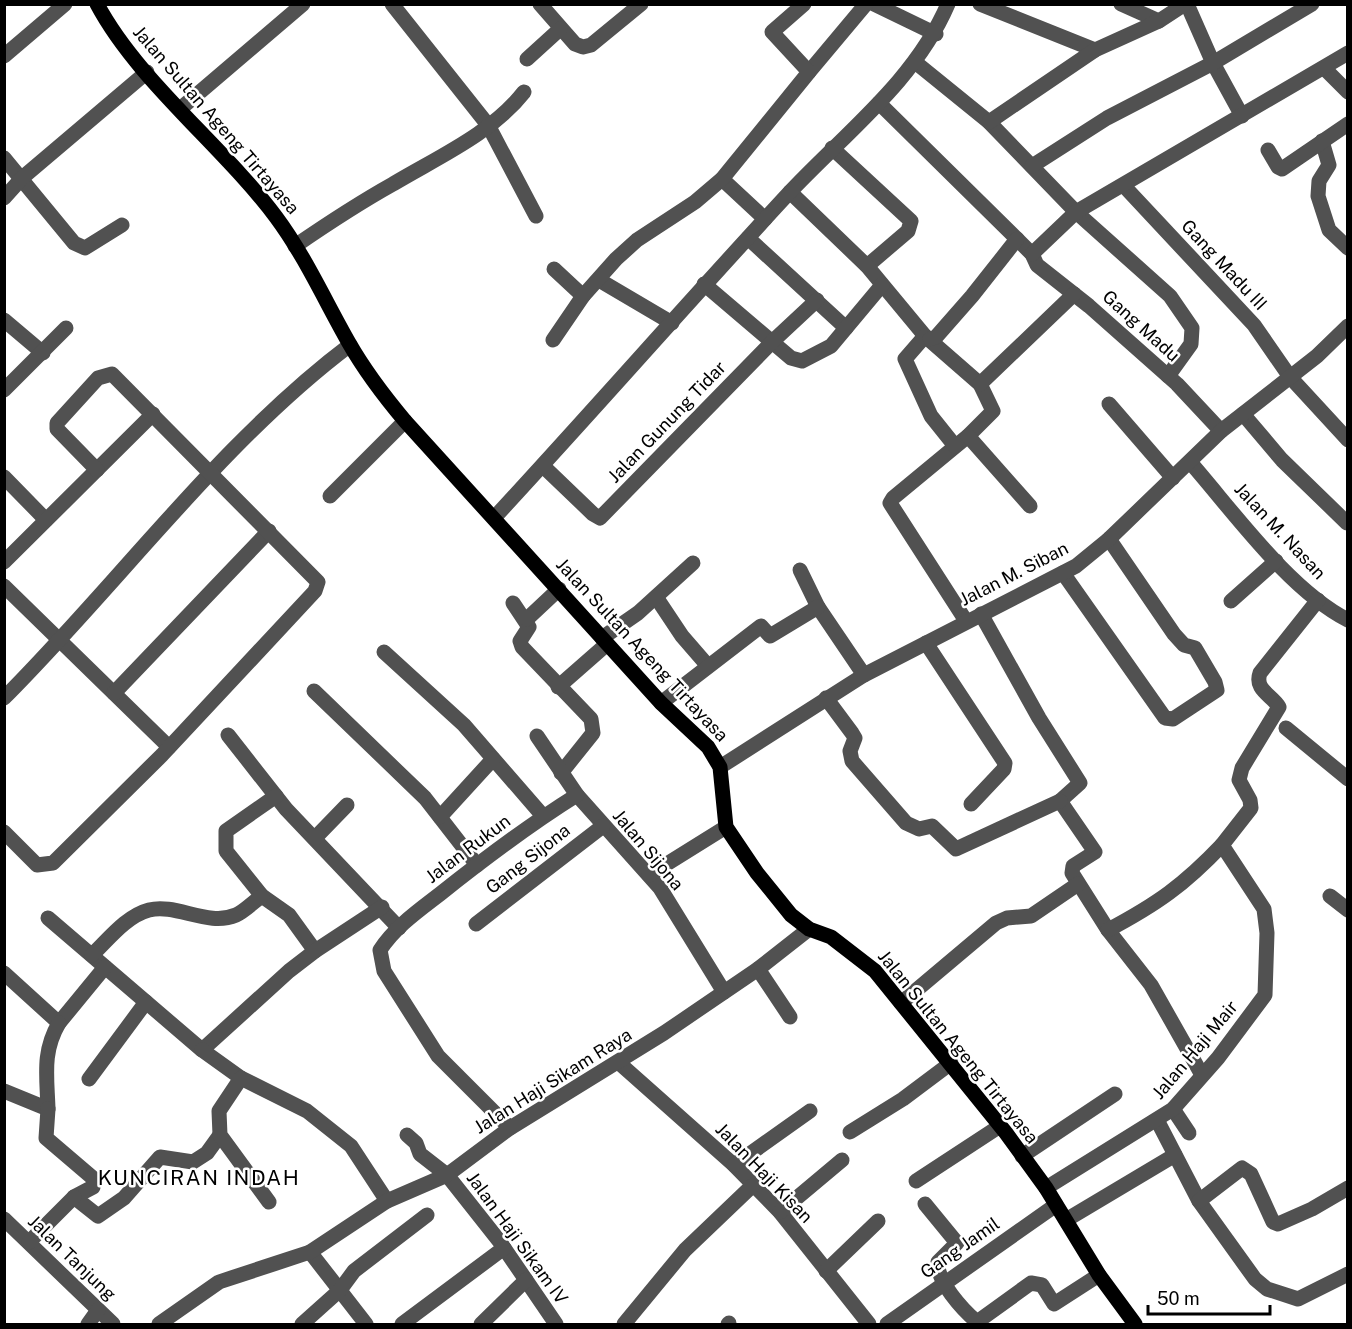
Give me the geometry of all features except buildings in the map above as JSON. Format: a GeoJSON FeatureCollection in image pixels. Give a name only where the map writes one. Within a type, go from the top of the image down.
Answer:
{"type":"FeatureCollection","features":[{"type":"Feature","properties":{"kind":"main road","name":"Jalan Sultan Ageng Tirtayasa"},"geometry":{"type":"LineString","coordinates":[[97,4],[147,72],[267,206],[295,246],[350,345],[381,392],[661,703],[708,747],[720,767],[726,827],[764,882],[791,915],[809,929],[831,937],[875,971],[951,1063],[1046,1188],[1099,1275],[1135,1324]]}},
{"type":"Feature","properties":{"kind":"street"},"geometry":{"type":"LineString","coordinates":[[4,56],[65,4]]}},
{"type":"Feature","properties":{"kind":"street"},"geometry":{"type":"LineString","coordinates":[[180,109],[303,4]]}},
{"type":"Feature","properties":{"kind":"street"},"geometry":{"type":"LineString","coordinates":[[392,4],[488,125],[536,216]]}},
{"type":"Feature","properties":{"kind":"street"},"geometry":{"type":"LineString","coordinates":[[540,4],[560,29],[575,44],[583,47],[591,45],[641,4]]}},
{"type":"Feature","properties":{"kind":"street"},"geometry":{"type":"LineString","coordinates":[[804,4],[772,32],[809,72]]}},
{"type":"Feature","properties":{"kind":"street"},"geometry":{"type":"LineString","coordinates":[[553,340],[583,296],[637,240],[695,202],[722,180],[866,4]]}},
{"type":"Feature","properties":{"kind":"street"},"geometry":{"type":"LineString","coordinates":[[874,4],[936,34]]}},
{"type":"Feature","properties":{"kind":"street"},"geometry":{"type":"LineString","coordinates":[[494,518],[672,323],[704,284],[790,192],[832,148],[881,104],[936,34],[948,4]]}},
{"type":"Feature","properties":{"kind":"street"},"geometry":{"type":"LineString","coordinates":[[980,4],[1095,50]]}},
{"type":"Feature","properties":{"kind":"street"},"geometry":{"type":"LineString","coordinates":[[1121,4],[1159,21]]}},
{"type":"Feature","properties":{"kind":"street"},"geometry":{"type":"LineString","coordinates":[[989,122],[1095,50],[1159,21],[1186,4],[1213,63],[1242,116]]}},
{"type":"Feature","properties":{"kind":"street"},"geometry":{"type":"LineString","coordinates":[[1032,166],[1107,118],[1213,63],[1312,4]]}},
{"type":"Feature","properties":{"kind":"street"},"geometry":{"type":"LineString","coordinates":[[527,59],[560,29]]}},
{"type":"Feature","properties":{"kind":"street"},"geometry":{"type":"LineString","coordinates":[[1032,255],[1076,212],[1124,186],[1347,53]]}},
{"type":"Feature","properties":{"kind":"street"},"geometry":{"type":"LineString","coordinates":[[915,62],[989,122],[1076,212],[1170,296],[1192,328],[1191,344],[1168,376]]}},
{"type":"Feature","properties":{"kind":"street"},"geometry":{"type":"LineString","coordinates":[[1324,68],[1347,92]]}},
{"type":"Feature","properties":{"kind":"street"},"geometry":{"type":"LineString","coordinates":[[4,198],[22,178],[147,72]]}},
{"type":"Feature","properties":{"kind":"street"},"geometry":{"type":"LineString","coordinates":[[295,246],[362,202],[469,141],[508,112],[524,92]]}},
{"type":"Feature","properties":{"kind":"street","name":"Gang Madu"},"geometry":{"type":"LineString","coordinates":[[881,104],[1017,239],[1032,255],[1037,265],[1168,376],[1221,431]]}},
{"type":"Feature","properties":{"kind":"street"},"geometry":{"type":"LineString","coordinates":[[1268,150],[1278,167],[1282,169],[1347,124]]}},
{"type":"Feature","properties":{"kind":"street"},"geometry":{"type":"LineString","coordinates":[[1322,141],[1329,165],[1319,181],[1318,196],[1329,230],[1347,247]]}},
{"type":"Feature","properties":{"kind":"street"},"geometry":{"type":"LineString","coordinates":[[832,148],[911,221],[908,231],[867,266]]}},
{"type":"Feature","properties":{"kind":"street"},"geometry":{"type":"LineString","coordinates":[[4,158],[74,243],[85,248],[122,225]]}},
{"type":"Feature","properties":{"kind":"street"},"geometry":{"type":"LineString","coordinates":[[722,180],[765,219]]}},
{"type":"Feature","properties":{"kind":"street","name":"Gang Madu III"},"geometry":{"type":"LineString","coordinates":[[1124,186],[1254,325],[1290,377],[1347,440]]}},
{"type":"Feature","properties":{"kind":"street"},"geometry":{"type":"LineString","coordinates":[[790,192],[867,266],[928,337],[980,384],[993,411],[968,436],[893,498],[890,503],[966,621]]}},
{"type":"Feature","properties":{"kind":"street"},"geometry":{"type":"LineString","coordinates":[[748,238],[846,328]]}},
{"type":"Feature","properties":{"kind":"street"},"geometry":{"type":"LineString","coordinates":[[955,446],[931,416],[905,358],[928,337],[936,337],[1017,239]]}},
{"type":"Feature","properties":{"kind":"street"},"geometry":{"type":"LineString","coordinates":[[554,269],[583,296]]}},
{"type":"Feature","properties":{"kind":"street"},"geometry":{"type":"LineString","coordinates":[[599,280],[672,323]]}},
{"type":"Feature","properties":{"kind":"street"},"geometry":{"type":"LineString","coordinates":[[704,284],[791,358],[802,361],[831,346],[882,285]]}},
{"type":"Feature","properties":{"kind":"street"},"geometry":{"type":"LineString","coordinates":[[980,384],[1074,294]]}},
{"type":"Feature","properties":{"kind":"street","name":"Jalan Gunung Tidar"},"geometry":{"type":"LineString","coordinates":[[543,466],[600,518],[773,341],[818,300]]}},
{"type":"Feature","properties":{"kind":"street"},"geometry":{"type":"LineString","coordinates":[[4,320],[43,353]]}},
{"type":"Feature","properties":{"kind":"street","name":"Jalan M. Siban"},"geometry":{"type":"LineString","coordinates":[[720,767],[864,675],[1076,566],[1109,539],[1221,431],[1317,356],[1347,326]]}},
{"type":"Feature","properties":{"kind":"street"},"geometry":{"type":"LineString","coordinates":[[4,390],[66,328]]}},
{"type":"Feature","properties":{"kind":"street"},"geometry":{"type":"LineString","coordinates":[[4,698],[212,474],[305,379],[350,345]]}},
{"type":"Feature","properties":{"kind":"street"},"geometry":{"type":"LineString","coordinates":[[4,832],[37,865],[53,863],[169,747],[315,591],[318,582],[112,374],[98,378],[62,416],[57,429],[97,470]]}},
{"type":"Feature","properties":{"kind":"street"},"geometry":{"type":"LineString","coordinates":[[1109,404],[1173,478]]}},
{"type":"Feature","properties":{"kind":"street"},"geometry":{"type":"LineString","coordinates":[[4,562],[153,414]]}},
{"type":"Feature","properties":{"kind":"street"},"geometry":{"type":"LineString","coordinates":[[1243,414],[1282,460],[1347,523]]}},
{"type":"Feature","properties":{"kind":"street"},"geometry":{"type":"LineString","coordinates":[[330,496],[405,421]]}},
{"type":"Feature","properties":{"kind":"street"},"geometry":{"type":"LineString","coordinates":[[968,436],[1030,506]]}},
{"type":"Feature","properties":{"kind":"street","name":"Jalan M. Nasan"},"geometry":{"type":"LineString","coordinates":[[1190,462],[1276,561],[1318,600],[1347,620]]}},
{"type":"Feature","properties":{"kind":"street"},"geometry":{"type":"LineString","coordinates":[[4,477],[46,520]]}},
{"type":"Feature","properties":{"kind":"street"},"geometry":{"type":"LineString","coordinates":[[114,693],[269,531]]}},
{"type":"Feature","properties":{"kind":"street"},"geometry":{"type":"LineString","coordinates":[[1063,573],[1165,718],[1173,719],[1217,690],[1215,682],[1195,648],[1184,645],[1174,634],[1109,539]]}},
{"type":"Feature","properties":{"kind":"street"},"geometry":{"type":"LineString","coordinates":[[1231,601],[1276,561]]}},
{"type":"Feature","properties":{"kind":"street"},"geometry":{"type":"LineString","coordinates":[[558,687],[605,641],[693,563]]}},
{"type":"Feature","properties":{"kind":"street"},"geometry":{"type":"LineString","coordinates":[[800,570],[818,607],[864,675]]}},
{"type":"Feature","properties":{"kind":"street"},"geometry":{"type":"LineString","coordinates":[[4,586],[169,747]]}},
{"type":"Feature","properties":{"kind":"street"},"geometry":{"type":"LineString","coordinates":[[527,620],[560,589]]}},
{"type":"Feature","properties":{"kind":"street"},"geometry":{"type":"LineString","coordinates":[[656,597],[682,636],[708,666]]}},
{"type":"Feature","properties":{"kind":"street"},"geometry":{"type":"LineString","coordinates":[[1108,930],[1169,895],[1190,879],[1222,845],[1251,808],[1250,800],[1239,780],[1242,768],[1279,707],[1262,690],[1258,678],[1318,600]]}},
{"type":"Feature","properties":{"kind":"street"},"geometry":{"type":"LineString","coordinates":[[513,603],[527,620],[529,627],[522,636],[522,647],[591,719],[594,726],[593,733],[561,773]]}},
{"type":"Feature","properties":{"kind":"street"},"geometry":{"type":"LineString","coordinates":[[661,703],[761,626],[770,636],[818,607]]}},
{"type":"Feature","properties":{"kind":"street"},"geometry":{"type":"LineString","coordinates":[[826,698],[855,738],[850,751],[852,761],[906,823],[920,829],[932,826],[956,849],[1060,801],[1080,783],[1039,718],[981,614]]}},
{"type":"Feature","properties":{"kind":"street"},"geometry":{"type":"LineString","coordinates":[[926,643],[1005,764],[1004,769],[971,804]]}},
{"type":"Feature","properties":{"kind":"street"},"geometry":{"type":"LineString","coordinates":[[384,652],[464,724],[543,816]]}},
{"type":"Feature","properties":{"kind":"street"},"geometry":{"type":"LineString","coordinates":[[314,691],[418,791],[477,865]]}},
{"type":"Feature","properties":{"kind":"street"},"geometry":{"type":"LineString","coordinates":[[1286,728],[1347,779]]}},
{"type":"Feature","properties":{"kind":"street"},"geometry":{"type":"LineString","coordinates":[[228,735],[276,796],[399,928]]}},
{"type":"Feature","properties":{"kind":"street","name":"Jalan Sijona"},"geometry":{"type":"LineString","coordinates":[[537,736],[577,795],[660,888],[724,992]]}},
{"type":"Feature","properties":{"kind":"street"},"geometry":{"type":"LineString","coordinates":[[440,818],[493,759]]}},
{"type":"Feature","properties":{"kind":"street","name":"Jalan Rukun"},"geometry":{"type":"LineString","coordinates":[[510,1128],[438,1056],[384,970],[380,950],[387,939],[399,928],[477,865],[543,816],[577,795]]}},
{"type":"Feature","properties":{"kind":"street"},"geometry":{"type":"LineString","coordinates":[[276,796],[226,831],[226,851],[261,896],[289,915],[315,951]]}},
{"type":"Feature","properties":{"kind":"street"},"geometry":{"type":"LineString","coordinates":[[1060,801],[1095,852],[1071,869],[1078,884],[1108,930],[1151,985],[1202,1075]]}},
{"type":"Feature","properties":{"kind":"street"},"geometry":{"type":"LineString","coordinates":[[315,838],[347,805]]}},
{"type":"Feature","properties":{"kind":"street","name":"Gang Sijona"},"geometry":{"type":"LineString","coordinates":[[476,924],[603,826]]}},
{"type":"Feature","properties":{"kind":"street"},"geometry":{"type":"LineString","coordinates":[[649,875],[726,827]]}},
{"type":"Feature","properties":{"kind":"street","name":"Jalan Haji Mair"},"geometry":{"type":"LineString","coordinates":[[1046,1188],[1173,1109],[1264,995],[1266,933],[1264,909],[1222,845]]}},
{"type":"Feature","properties":{"kind":"street"},"geometry":{"type":"LineString","coordinates":[[901,1003],[996,923],[1006,918],[1031,916],[1078,884]]}},
{"type":"Feature","properties":{"kind":"street"},"geometry":{"type":"LineString","coordinates":[[92,956],[130,919],[147,910],[162,908],[195,915],[235,916],[261,896]]}},
{"type":"Feature","properties":{"kind":"street"},"geometry":{"type":"LineString","coordinates":[[1330,896],[1347,910]]}},
{"type":"Feature","properties":{"kind":"street"},"geometry":{"type":"LineString","coordinates":[[202,1050],[315,951],[382,908]]}},
{"type":"Feature","properties":{"kind":"street"},"geometry":{"type":"LineString","coordinates":[[48,918],[202,1050],[241,1078],[307,1112],[351,1146],[387,1200]]}},
{"type":"Feature","properties":{"kind":"street","name":"Jalan Haji Sikam Raya"},"geometry":{"type":"LineString","coordinates":[[159,1324],[219,1282],[310,1252],[387,1200],[447,1175],[510,1128],[618,1062],[758,969],[809,929]]}},
{"type":"Feature","properties":{"kind":"street"},"geometry":{"type":"LineString","coordinates":[[29,1242],[74,1197],[93,1187],[94,1179],[46,1138],[48,1108],[46,1062],[49,1040],[59,1023],[105,967]]}},
{"type":"Feature","properties":{"kind":"street"},"geometry":{"type":"LineString","coordinates":[[758,969],[790,1017]]}},
{"type":"Feature","properties":{"kind":"street"},"geometry":{"type":"LineString","coordinates":[[4,973],[59,1023]]}},
{"type":"Feature","properties":{"kind":"street"},"geometry":{"type":"LineString","coordinates":[[90,1079],[146,1002]]}},
{"type":"Feature","properties":{"kind":"street","name":"Jalan Haji Kisan"},"geometry":{"type":"LineString","coordinates":[[618,1062],[734,1165],[752,1186],[780,1212],[869,1324]]}},
{"type":"Feature","properties":{"kind":"street"},"geometry":{"type":"LineString","coordinates":[[850,1132],[903,1099],[951,1063]]}},
{"type":"Feature","properties":{"kind":"street"},"geometry":{"type":"LineString","coordinates":[[241,1078],[219,1111],[220,1135],[269,1202]]}},
{"type":"Feature","properties":{"kind":"street"},"geometry":{"type":"LineString","coordinates":[[4,1091],[48,1108]]}},
{"type":"Feature","properties":{"kind":"street"},"geometry":{"type":"LineString","coordinates":[[1022,1156],[1115,1094]]}},
{"type":"Feature","properties":{"kind":"street"},"geometry":{"type":"LineString","coordinates":[[1173,1109],[1189,1133]]}},
{"type":"Feature","properties":{"kind":"street"},"geometry":{"type":"LineString","coordinates":[[734,1165],[810,1111]]}},
{"type":"Feature","properties":{"kind":"street"},"geometry":{"type":"LineString","coordinates":[[1157,1120],[1199,1201],[1241,1261],[1267,1289],[1298,1299],[1347,1274]]}},
{"type":"Feature","properties":{"kind":"street"},"geometry":{"type":"LineString","coordinates":[[916,1181],[1000,1126]]}},
{"type":"Feature","properties":{"kind":"street"},"geometry":{"type":"LineString","coordinates":[[74,1197],[98,1216],[124,1198],[160,1157],[193,1161],[207,1153],[220,1135]]}},
{"type":"Feature","properties":{"kind":"street","name":"Jalan Haji Sikam IV"},"geometry":{"type":"LineString","coordinates":[[407,1135],[416,1143],[420,1154],[447,1175],[504,1248],[556,1324]]}},
{"type":"Feature","properties":{"kind":"street"},"geometry":{"type":"LineString","coordinates":[[1066,1220],[1175,1155]]}},
{"type":"Feature","properties":{"kind":"street"},"geometry":{"type":"LineString","coordinates":[[780,1212],[842,1160]]}},
{"type":"Feature","properties":{"kind":"street"},"geometry":{"type":"LineString","coordinates":[[1199,1201],[1242,1168],[1251,1174],[1273,1222],[1278,1224],[1312,1209],[1347,1188]]}},
{"type":"Feature","properties":{"kind":"street"},"geometry":{"type":"LineString","coordinates":[[624,1324],[685,1250],[752,1186]]}},
{"type":"Feature","properties":{"kind":"street"},"geometry":{"type":"LineString","coordinates":[[925,1204],[957,1243],[938,1262],[937,1269],[944,1282],[977,1322],[1031,1283],[1042,1285],[1054,1304],[1099,1275]]}},
{"type":"Feature","properties":{"kind":"street","name":"Gang Jamil"},"geometry":{"type":"LineString","coordinates":[[887,1324],[1056,1205]]}},
{"type":"Feature","properties":{"kind":"street"},"geometry":{"type":"LineString","coordinates":[[302,1324],[340,1290],[354,1271],[427,1215]]}},
{"type":"Feature","properties":{"kind":"street","name":"Jalan Tanjung"},"geometry":{"type":"LineString","coordinates":[[4,1220],[113,1324]]}},
{"type":"Feature","properties":{"kind":"street"},"geometry":{"type":"LineString","coordinates":[[826,1271],[878,1221]]}},
{"type":"Feature","properties":{"kind":"street"},"geometry":{"type":"LineString","coordinates":[[402,1324],[504,1248]]}},
{"type":"Feature","properties":{"kind":"street"},"geometry":{"type":"LineString","coordinates":[[310,1252],[366,1324]]}},
{"type":"Feature","properties":{"kind":"street"},"geometry":{"type":"LineString","coordinates":[[480,1324],[526,1280]]}},
{"type":"Feature","properties":{"kind":"street"},"geometry":{"type":"LineString","coordinates":[[88,1324],[98,1310]]}},
{"type":"Feature","properties":{"kind":"district","name":"KUNCIRAN INDAH"},"geometry":{"type":"Point","coordinates":[199,1178]}}]}
